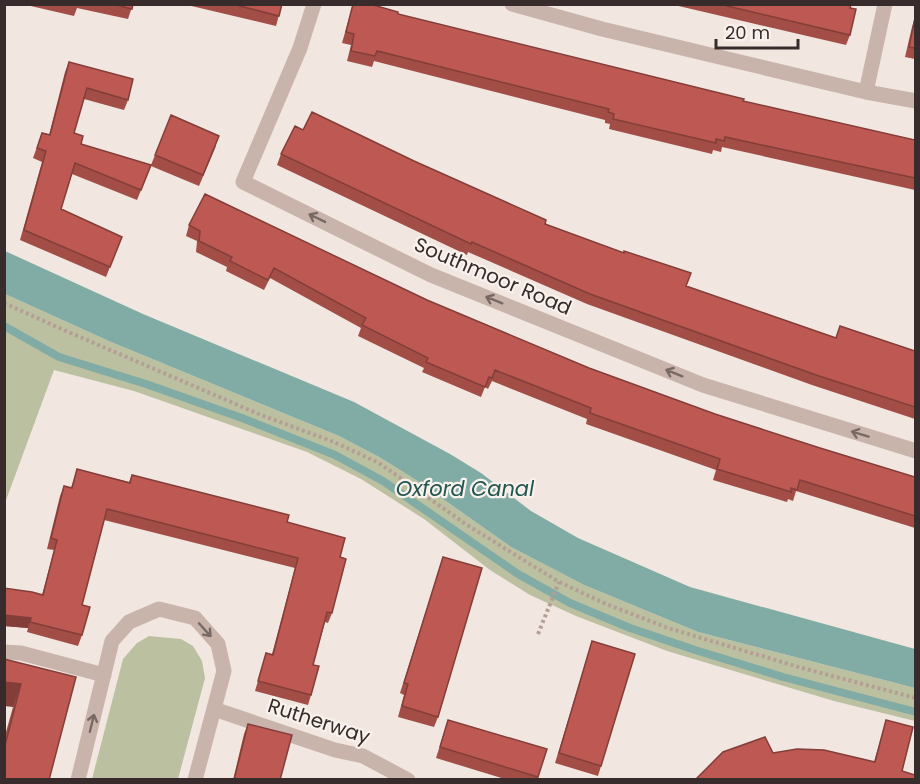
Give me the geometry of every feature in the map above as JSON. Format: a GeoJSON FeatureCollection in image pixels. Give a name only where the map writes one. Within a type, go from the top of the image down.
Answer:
{"type":"FeatureCollection","features":[{"type":"Feature","properties":{"kind":"street","name":"Southmoor Road"},"geometry":{"type":"LineString","coordinates":[[314,4],[300,48],[243,182],[431,275],[703,385],[915,452]]}},
{"type":"Feature","properties":{"kind":"street"},"geometry":{"type":"LineString","coordinates":[[512,4],[602,29],[866,92],[915,101]]}},
{"type":"Feature","properties":{"kind":"street"},"geometry":{"type":"LineString","coordinates":[[866,92],[885,4]]}},
{"type":"Feature","properties":{"kind":"street"},"geometry":{"type":"LineString","coordinates":[[78,780],[112,641],[129,622],[159,609],[195,618],[218,644],[224,671],[195,780]]}},
{"type":"Feature","properties":{"kind":"street"},"geometry":{"type":"LineString","coordinates":[[4,652],[21,653],[104,675]]}},
{"type":"Feature","properties":{"kind":"street","name":"Rutherway"},"geometry":{"type":"LineString","coordinates":[[214,708],[335,750],[363,756],[408,780]]}},
{"type":"Feature","properties":{"kind":"path"},"geometry":{"type":"LineString","coordinates":[[4,303],[261,415],[334,441],[379,463],[467,525],[559,582],[606,604],[668,628],[802,668],[915,698]]}},
{"type":"Feature","properties":{"kind":"path"},"geometry":{"type":"LineString","coordinates":[[538,634],[559,582]]}},
{"type":"Feature","properties":{"kind":"green space"},"geometry":{"type":"Polygon","coordinates":[[[5,294],[111,342],[339,436],[416,480],[511,547],[584,585],[698,632],[915,688],[915,721],[834,701],[667,651],[576,616],[530,595],[490,570],[424,519],[361,479],[307,452],[134,391],[54,370],[5,503],[5,294]]]}},
{"type":"Feature","properties":{"kind":"green space"},"geometry":{"type":"Polygon","coordinates":[[[149,636],[181,639],[193,646],[202,661],[205,678],[178,779],[92,779],[123,659],[137,643],[149,636]]]}},
{"type":"Feature","properties":{"kind":"water","name":"Oxford Canal"},"geometry":{"type":"Polygon","coordinates":[[[5,251],[143,314],[354,402],[450,454],[481,473],[531,511],[578,538],[690,587],[915,649],[915,688],[698,632],[584,585],[511,547],[416,480],[339,436],[111,342],[5,294],[5,251]]]}},
{"type":"Feature","properties":{"kind":"building"},"geometry":{"type":"Polygon","coordinates":[[[112,4],[133,4],[132,9],[112,4]]]}},
{"type":"Feature","properties":{"kind":"building"},"geometry":{"type":"Polygon","coordinates":[[[232,4],[282,4],[279,16],[232,4]]]}},
{"type":"Feature","properties":{"kind":"building"},"geometry":{"type":"Polygon","coordinates":[[[353,4],[370,4],[398,12],[398,14],[744,99],[743,101],[915,140],[915,178],[725,137],[724,141],[716,139],[716,143],[613,119],[614,114],[608,112],[609,109],[377,51],[375,56],[351,51],[354,34],[346,32],[353,4]]]}},
{"type":"Feature","properties":{"kind":"building"},"geometry":{"type":"Polygon","coordinates":[[[719,4],[851,4],[850,8],[856,9],[850,35],[719,4]]]}},
{"type":"Feature","properties":{"kind":"building"},"geometry":{"type":"Polygon","coordinates":[[[915,18],[915,48],[909,47],[915,18]]]}},
{"type":"Feature","properties":{"kind":"building"},"geometry":{"type":"Polygon","coordinates":[[[69,62],[133,79],[128,100],[87,88],[74,133],[83,136],[81,144],[151,165],[141,190],[75,163],[61,209],[122,237],[110,267],[24,230],[46,151],[37,148],[42,133],[50,135],[69,62]]]}},
{"type":"Feature","properties":{"kind":"building"},"geometry":{"type":"Polygon","coordinates":[[[312,112],[546,220],[545,224],[624,253],[624,251],[691,273],[686,286],[836,338],[840,326],[915,351],[915,407],[816,375],[590,294],[472,242],[471,244],[281,154],[295,126],[303,130],[312,112]]]}},
{"type":"Feature","properties":{"kind":"building"},"geometry":{"type":"Polygon","coordinates":[[[171,115],[219,136],[203,175],[155,155],[171,115]]]}},
{"type":"Feature","properties":{"kind":"building"},"geometry":{"type":"Polygon","coordinates":[[[205,194],[427,300],[589,368],[715,414],[915,477],[915,516],[800,480],[797,490],[791,488],[791,492],[717,469],[720,459],[590,413],[591,408],[495,370],[485,387],[426,362],[428,358],[362,325],[366,318],[274,268],[268,280],[230,261],[232,257],[199,241],[200,231],[189,225],[205,194]]]}},
{"type":"Feature","properties":{"kind":"building"},"geometry":{"type":"Polygon","coordinates":[[[77,469],[130,483],[132,475],[289,515],[287,522],[345,538],[340,557],[346,559],[332,613],[327,612],[313,665],[319,666],[311,695],[258,681],[266,653],[273,655],[298,558],[107,509],[82,605],[90,607],[82,635],[30,622],[31,618],[4,615],[4,588],[43,595],[57,540],[51,538],[64,486],[72,488],[77,469]]]}},
{"type":"Feature","properties":{"kind":"building"},"geometry":{"type":"Polygon","coordinates":[[[443,557],[482,568],[438,717],[402,706],[408,684],[404,683],[443,557]]]}},
{"type":"Feature","properties":{"kind":"building"},"geometry":{"type":"Polygon","coordinates":[[[592,641],[635,654],[601,766],[559,753],[592,641]]]}},
{"type":"Feature","properties":{"kind":"building"},"geometry":{"type":"Polygon","coordinates":[[[4,659],[76,677],[49,780],[4,780],[4,749],[21,684],[4,682],[4,659]]]}},
{"type":"Feature","properties":{"kind":"building"},"geometry":{"type":"Polygon","coordinates":[[[448,720],[547,749],[538,777],[440,747],[448,720]]]}},
{"type":"Feature","properties":{"kind":"building"},"geometry":{"type":"Polygon","coordinates":[[[886,720],[913,727],[902,771],[915,775],[915,780],[695,780],[723,752],[765,737],[773,753],[797,749],[824,750],[875,762],[886,720]]]}},
{"type":"Feature","properties":{"kind":"building"},"geometry":{"type":"Polygon","coordinates":[[[248,724],[292,735],[280,780],[234,780],[248,724]]]}},
{"type":"Feature","properties":{"kind":"waterway"},"geometry":{"type":"LineString","coordinates":[[4,326],[59,357],[146,384],[242,418],[335,455],[383,481],[518,574],[570,603],[630,628],[695,650],[783,677],[916,712]]}}]}
